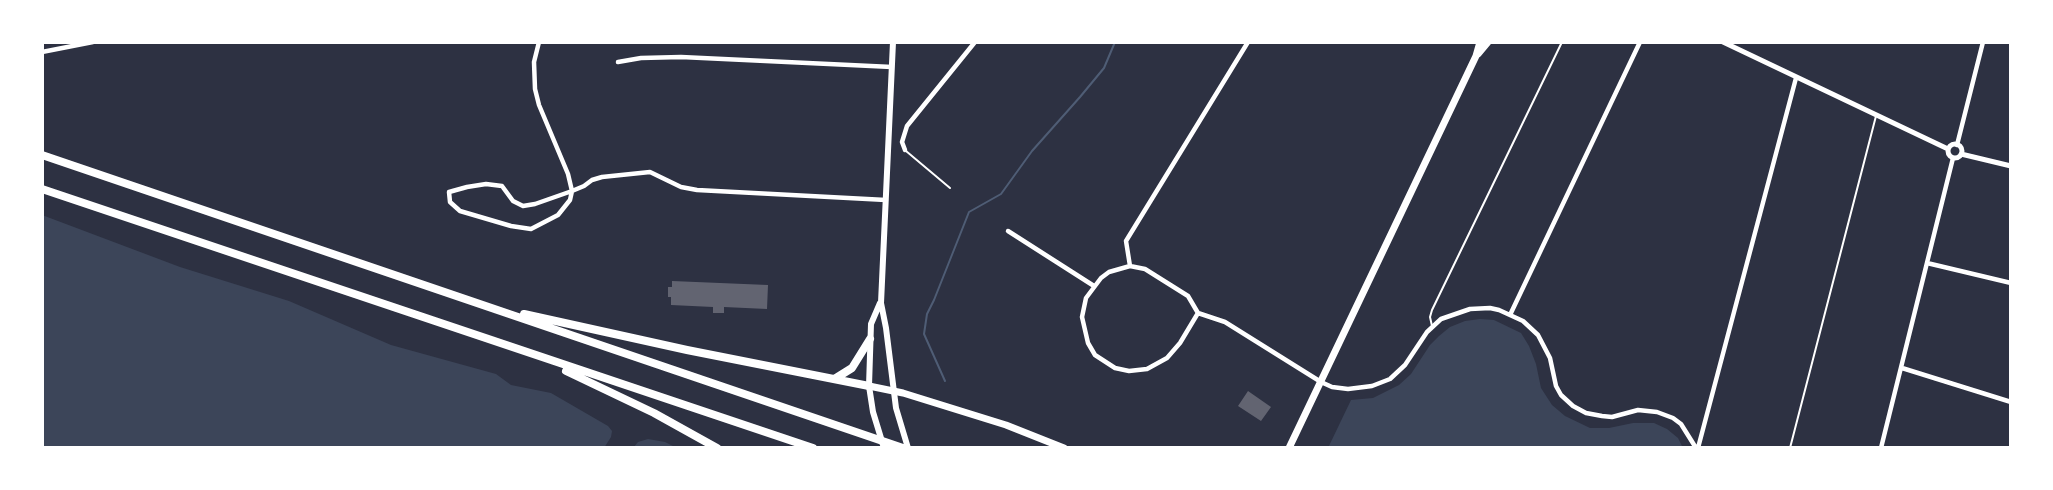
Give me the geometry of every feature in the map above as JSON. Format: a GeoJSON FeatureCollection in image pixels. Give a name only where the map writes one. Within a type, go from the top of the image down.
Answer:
{"type":"FeatureCollection","features":[{"type":"Feature","properties":{"kind":"highway"},"geometry":{"type":"LineString","coordinates":[[42,155],[489,306],[677,373],[903,448]]}},
{"type":"Feature","properties":{"kind":"highway"},"geometry":{"type":"LineString","coordinates":[[42,189],[813,448]]}},
{"type":"Feature","properties":{"kind":"highway"},"geometry":{"type":"LineString","coordinates":[[489,306],[687,350],[869,386]]}},
{"type":"Feature","properties":{"kind":"highway"},"geometry":{"type":"LineString","coordinates":[[836,378],[852,368],[870,339]]}},
{"type":"Feature","properties":{"kind":"highway"},"geometry":{"type":"LineString","coordinates":[[533,355],[654,413],[717,448]]}},
{"type":"Feature","properties":{"kind":"main road"},"geometry":{"type":"LineString","coordinates":[[893,42],[880,303],[886,328],[896,408],[908,448]]}},
{"type":"Feature","properties":{"kind":"main road"},"geometry":{"type":"LineString","coordinates":[[1289,448],[1476,56],[1480,42]]}},
{"type":"Feature","properties":{"kind":"main road"},"geometry":{"type":"LineString","coordinates":[[1476,56],[1488,42]]}},
{"type":"Feature","properties":{"kind":"main road"},"geometry":{"type":"LineString","coordinates":[[880,303],[871,324],[869,386],[873,412],[884,448]]}},
{"type":"Feature","properties":{"kind":"main road"},"geometry":{"type":"LineString","coordinates":[[869,386],[894,390],[1006,425],[1064,448]]}},
{"type":"Feature","properties":{"kind":"street"},"geometry":{"type":"LineString","coordinates":[[42,52],[93,42]]}},
{"type":"Feature","properties":{"kind":"street"},"geometry":{"type":"LineString","coordinates":[[539,42],[534,62],[535,90],[568,174],[572,190],[570,200],[558,215],[531,229],[511,226],[460,211],[450,202],[449,192],[486,184],[502,186],[513,201],[523,206],[535,204],[572,190],[602,177],[650,172],[681,187],[697,190],[886,200]]}},
{"type":"Feature","properties":{"kind":"street"},"geometry":{"type":"LineString","coordinates":[[905,150],[902,142],[907,126],[975,42]]}},
{"type":"Feature","properties":{"kind":"street"},"geometry":{"type":"LineString","coordinates":[[1130,266],[1126,241],[1248,42]]}},
{"type":"Feature","properties":{"kind":"street"},"geometry":{"type":"LineString","coordinates":[[1510,315],[1641,42]]}},
{"type":"Feature","properties":{"kind":"street"},"geometry":{"type":"LineString","coordinates":[[1723,42],[1948,149]]}},
{"type":"Feature","properties":{"kind":"street"},"geometry":{"type":"LineString","coordinates":[[1957,145],[1983,42]]}},
{"type":"Feature","properties":{"kind":"street"},"geometry":{"type":"LineString","coordinates":[[618,62],[641,58],[681,57],[892,67]]}},
{"type":"Feature","properties":{"kind":"street"},"geometry":{"type":"LineString","coordinates":[[1697,448],[1796,78]]}},
{"type":"Feature","properties":{"kind":"street"},"geometry":{"type":"LineString","coordinates":[[1957,145],[1962,149],[1958,158],[1953,158],[1948,154],[1948,149],[1950,146],[1957,145]]}},
{"type":"Feature","properties":{"kind":"street"},"geometry":{"type":"LineString","coordinates":[[1961,154],[2011,166]]}},
{"type":"Feature","properties":{"kind":"street"},"geometry":{"type":"LineString","coordinates":[[1881,448],[1953,158]]}},
{"type":"Feature","properties":{"kind":"street"},"geometry":{"type":"LineString","coordinates":[[1008,231],[1094,286]]}},
{"type":"Feature","properties":{"kind":"street"},"geometry":{"type":"LineString","coordinates":[[1927,263],[2011,283]]}},
{"type":"Feature","properties":{"kind":"street"},"geometry":{"type":"LineString","coordinates":[[1198,313],[1180,343],[1167,358],[1147,369],[1123,370],[1105,363],[1095,355],[1088,343],[1082,317],[1086,298],[1094,286],[1109,272],[1130,266],[1144,269],[1188,296],[1198,313],[1233,327],[1321,382],[1332,387],[1355,389],[1372,386],[1390,378],[1405,365],[1433,326],[1441,319],[1470,309],[1490,308],[1523,321],[1542,340],[1550,358],[1556,387],[1573,406],[1586,413],[1612,417],[1638,410],[1657,412],[1681,424],[1697,448]]}},
{"type":"Feature","properties":{"kind":"street"},"geometry":{"type":"LineString","coordinates":[[1902,368],[2011,402]]}},
{"type":"Feature","properties":{"kind":"lane"},"geometry":{"type":"LineString","coordinates":[[1433,326],[1430,317],[1432,310],[1562,42]]}},
{"type":"Feature","properties":{"kind":"lane"},"geometry":{"type":"LineString","coordinates":[[1790,448],[1876,116]]}},
{"type":"Feature","properties":{"kind":"lane"},"geometry":{"type":"LineString","coordinates":[[905,150],[950,188]]}},
{"type":"Feature","properties":{"kind":"shaded area"},"geometry":{"type":"Polygon","coordinates":[[[42,215],[180,267],[289,301],[391,345],[496,374],[511,385],[551,393],[608,426],[612,431],[611,437],[604,448],[42,448],[42,215]]]}},
{"type":"Feature","properties":{"kind":"shaded area"},"geometry":{"type":"Polygon","coordinates":[[[1494,320],[1521,333],[1536,364],[1541,388],[1552,405],[1565,416],[1590,428],[1654,423],[1667,429],[1678,438],[1683,448],[1328,448],[1351,400],[1373,398],[1399,385],[1411,374],[1430,345],[1450,327],[1465,321],[1494,320]]]}},
{"type":"Feature","properties":{"kind":"shaded area"},"geometry":{"type":"Polygon","coordinates":[[[648,439],[665,442],[677,448],[633,448],[638,442],[648,439]]]}},
{"type":"Feature","properties":{"kind":"building"},"geometry":{"type":"Polygon","coordinates":[[[672,281],[768,285],[767,309],[724,307],[724,313],[713,313],[713,307],[671,305],[668,287],[672,287],[672,281]]]}},
{"type":"Feature","properties":{"kind":"building"},"geometry":{"type":"Polygon","coordinates":[[[1248,391],[1271,407],[1261,421],[1238,406],[1248,391]]]}},
{"type":"Feature","properties":{"kind":"waterway"},"geometry":{"type":"LineString","coordinates":[[945,381],[924,334],[927,314],[969,212],[1001,194],[1032,151],[1104,68],[1115,42]]}}]}
